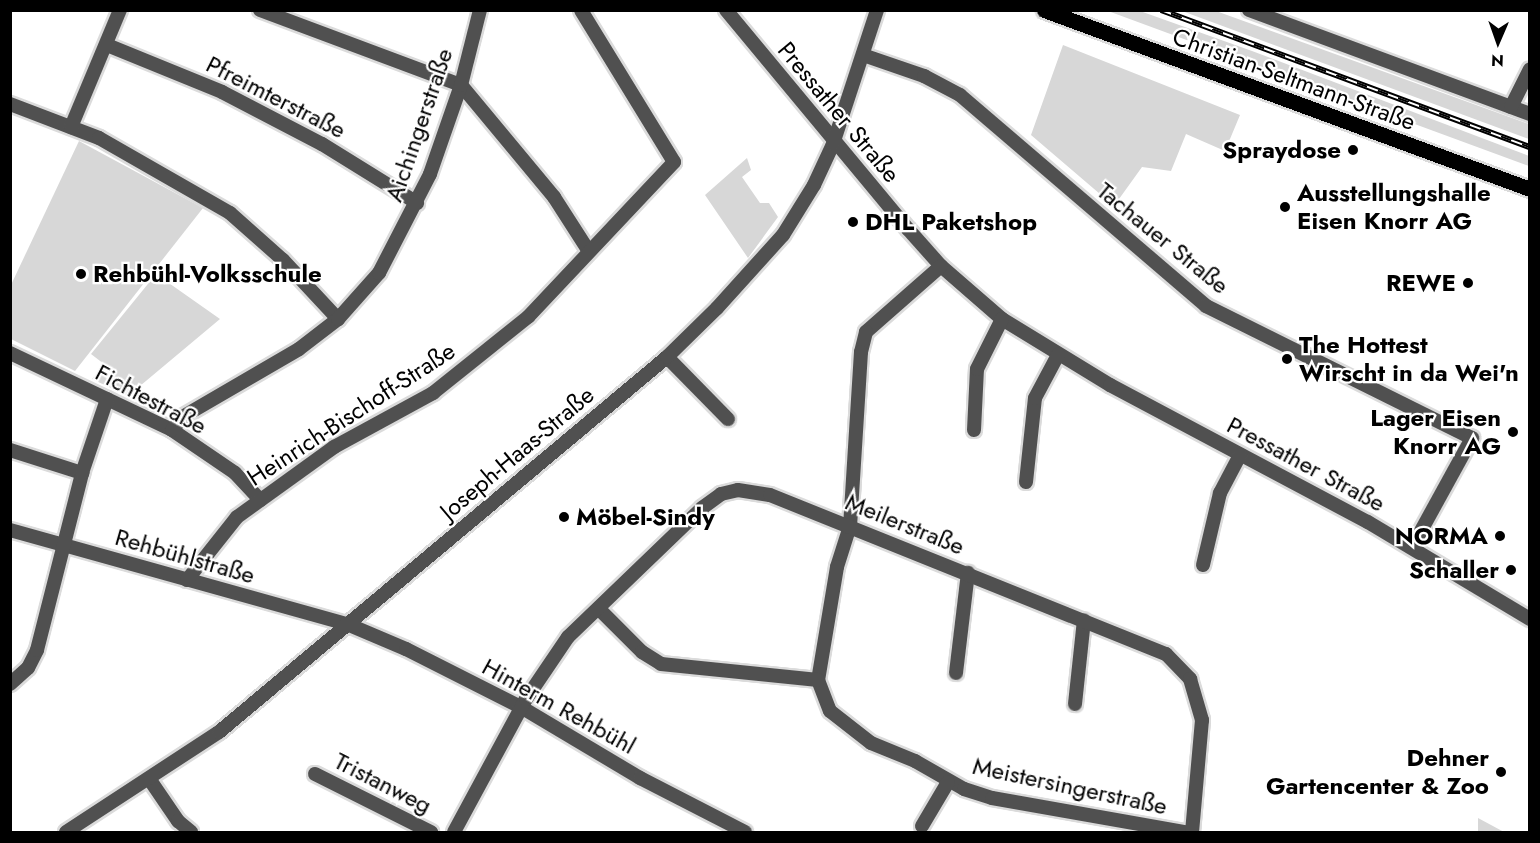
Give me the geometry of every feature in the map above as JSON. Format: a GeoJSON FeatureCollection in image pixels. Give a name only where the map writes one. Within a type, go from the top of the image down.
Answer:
{"type":"FeatureCollection","features":[{"type":"Feature","properties":{"kind":"main road","name":"Christian-Seltmann-Straße"},"geometry":{"type":"LineString","coordinates":[[1044,10],[1530,189]]}},
{"type":"Feature","properties":{"kind":"street"},"geometry":{"type":"LineString","coordinates":[[71,127],[120,10]]}},
{"type":"Feature","properties":{"kind":"street"},"geometry":{"type":"LineString","coordinates":[[260,10],[461,85],[554,197],[588,250]]}},
{"type":"Feature","properties":{"kind":"street","name":"Aichingerstraße"},"geometry":{"type":"LineString","coordinates":[[172,430],[184,416],[299,349],[338,319],[379,273],[417,203],[461,85],[480,10]]}},
{"type":"Feature","properties":{"kind":"street","name":"Heinrich-Bischoff-Straße"},"geometry":{"type":"LineString","coordinates":[[187,580],[237,517],[334,447],[433,393],[528,317],[588,250],[674,162],[581,10]]}},
{"type":"Feature","properties":{"kind":"street","name":"Pressather Straße"},"geometry":{"type":"LineString","coordinates":[[726,10],[833,144],[941,266],[1002,319],[1058,355],[1412,547],[1530,619]]}},
{"type":"Feature","properties":{"kind":"street","name":"Joseph-Haas-Straße"},"geometry":{"type":"LineString","coordinates":[[66,832],[150,780],[219,732],[666,357],[750,274],[783,235],[833,144],[877,10]]}},
{"type":"Feature","properties":{"kind":"street"},"geometry":{"type":"LineString","coordinates":[[1250,10],[1530,114]]}},
{"type":"Feature","properties":{"kind":"street","name":"Pfreimterstraße"},"geometry":{"type":"LineString","coordinates":[[107,45],[222,92],[322,144],[417,203]]}},
{"type":"Feature","properties":{"kind":"street","name":"Tachauer Straße"},"geometry":{"type":"LineString","coordinates":[[863,55],[924,76],[960,95],[1206,306],[1472,438],[1412,547]]}},
{"type":"Feature","properties":{"kind":"street"},"geometry":{"type":"LineString","coordinates":[[1511,107],[1530,69]]}},
{"type":"Feature","properties":{"kind":"street"},"geometry":{"type":"LineString","coordinates":[[10,104],[99,138],[230,213],[283,260],[338,319]]}},
{"type":"Feature","properties":{"kind":"street"},"geometry":{"type":"LineString","coordinates":[[598,609],[642,652],[661,664],[818,680],[837,567],[850,526],[861,352],[866,332],[941,266]]}},
{"type":"Feature","properties":{"kind":"street"},"geometry":{"type":"LineString","coordinates":[[974,430],[977,369],[1002,319]]}},
{"type":"Feature","properties":{"kind":"street","name":"Fichtestraße"},"geometry":{"type":"LineString","coordinates":[[10,353],[172,430],[235,472],[260,500]]}},
{"type":"Feature","properties":{"kind":"street"},"geometry":{"type":"LineString","coordinates":[[1026,482],[1035,398],[1058,355]]}},
{"type":"Feature","properties":{"kind":"street"},"geometry":{"type":"LineString","coordinates":[[666,357],[728,420]]}},
{"type":"Feature","properties":{"kind":"street"},"geometry":{"type":"LineString","coordinates":[[10,684],[28,668],[37,650],[82,473],[107,399]]}},
{"type":"Feature","properties":{"kind":"street"},"geometry":{"type":"LineString","coordinates":[[10,450],[82,473]]}},
{"type":"Feature","properties":{"kind":"street"},"geometry":{"type":"LineString","coordinates":[[1203,566],[1220,493],[1240,455]]}},
{"type":"Feature","properties":{"kind":"street","name":"Meilerstraße"},"geometry":{"type":"LineString","coordinates":[[454,832],[522,707],[568,637],[702,508],[721,495],[751,490],[850,526],[1166,654],[1190,679],[1202,720],[1192,832]]}},
{"type":"Feature","properties":{"kind":"street","name":"Rehbühlstraße"},"geometry":{"type":"LineString","coordinates":[[10,530],[347,624]]}},
{"type":"Feature","properties":{"kind":"street"},"geometry":{"type":"LineString","coordinates":[[956,673],[968,573]]}},
{"type":"Feature","properties":{"kind":"street"},"geometry":{"type":"LineString","coordinates":[[1075,704],[1084,620]]}},
{"type":"Feature","properties":{"kind":"street","name":"Hinterm Rehbühl"},"geometry":{"type":"LineString","coordinates":[[347,624],[406,649],[522,707],[640,778],[745,832]]}},
{"type":"Feature","properties":{"kind":"street","name":"Meistersingerstraße"},"geometry":{"type":"LineString","coordinates":[[818,680],[830,711],[871,743],[915,761],[948,782],[992,798],[1185,832]]}},
{"type":"Feature","properties":{"kind":"street","name":"Tristanweg"},"geometry":{"type":"LineString","coordinates":[[315,774],[431,832]]}},
{"type":"Feature","properties":{"kind":"street"},"geometry":{"type":"LineString","coordinates":[[150,780],[178,821],[191,832]]}},
{"type":"Feature","properties":{"kind":"street","name":"Meistersingerstraße"},"geometry":{"type":"LineString","coordinates":[[922,826],[948,782]]}},
{"type":"Feature","properties":{"kind":"shaded area"},"geometry":{"type":"Polygon","coordinates":[[[1108,11],[1140,11],[1252,51],[1529,156],[1529,166],[1108,11]]]}},
{"type":"Feature","properties":{"kind":"shaded area"},"geometry":{"type":"Polygon","coordinates":[[[1182,11],[1216,11],[1529,124],[1529,139],[1182,11]]]}},
{"type":"Feature","properties":{"kind":"shaded area"},"geometry":{"type":"Polygon","coordinates":[[[1063,45],[1240,115],[1225,151],[1186,134],[1171,171],[1142,167],[1114,206],[1031,135],[1063,45]]]}},
{"type":"Feature","properties":{"kind":"shaded area","name":"Rehbühl-Volksschule"},"geometry":{"type":"Polygon","coordinates":[[[79,141],[203,208],[75,371],[11,339],[10,287],[79,141]]]}},
{"type":"Feature","properties":{"kind":"shaded area"},"geometry":{"type":"Polygon","coordinates":[[[747,158],[751,170],[742,177],[760,203],[769,203],[778,217],[748,258],[705,195],[747,158]]]}},
{"type":"Feature","properties":{"kind":"shaded area"},"geometry":{"type":"Polygon","coordinates":[[[156,274],[220,319],[128,396],[92,379],[104,364],[91,354],[156,274]]]}},
{"type":"Feature","properties":{"kind":"shaded area"},"geometry":{"type":"Polygon","coordinates":[[[1478,818],[1504,832],[1478,832],[1478,818]]]}},
{"type":"Feature","properties":{"kind":"railway"},"geometry":{"type":"LineString","coordinates":[[1161,10],[1530,147]]}},
{"type":"Feature","properties":{"kind":"place","name":"Spraydose"},"geometry":{"type":"Point","coordinates":[1353,150]}},
{"type":"Feature","properties":{"kind":"place","name":"Ausstellungshalle Eisen Knorr AG"},"geometry":{"type":"Point","coordinates":[1285,207]}},
{"type":"Feature","properties":{"kind":"place","name":"DHL Paketshop"},"geometry":{"type":"Point","coordinates":[853,222]}},
{"type":"Feature","properties":{"kind":"place","name":"Rehbühl-Volksschule"},"geometry":{"type":"Point","coordinates":[81,274]}},
{"type":"Feature","properties":{"kind":"place","name":"REWE"},"geometry":{"type":"Point","coordinates":[1468,283]}},
{"type":"Feature","properties":{"kind":"place","name":"The Hottest Wirscht in da Wei'n"},"geometry":{"type":"Point","coordinates":[1287,359]}},
{"type":"Feature","properties":{"kind":"place","name":"Lager Eisen Knorr AG"},"geometry":{"type":"Point","coordinates":[1513,432]}},
{"type":"Feature","properties":{"kind":"place","name":"Möbel-Sindy"},"geometry":{"type":"Point","coordinates":[564,517]}},
{"type":"Feature","properties":{"kind":"place","name":"NORMA"},"geometry":{"type":"Point","coordinates":[1500,536]}},
{"type":"Feature","properties":{"kind":"place","name":"Schaller"},"geometry":{"type":"Point","coordinates":[1511,570]}},
{"type":"Feature","properties":{"kind":"place","name":"Dehner Gartencenter & Zoo"},"geometry":{"type":"Point","coordinates":[1501,772]}}]}
